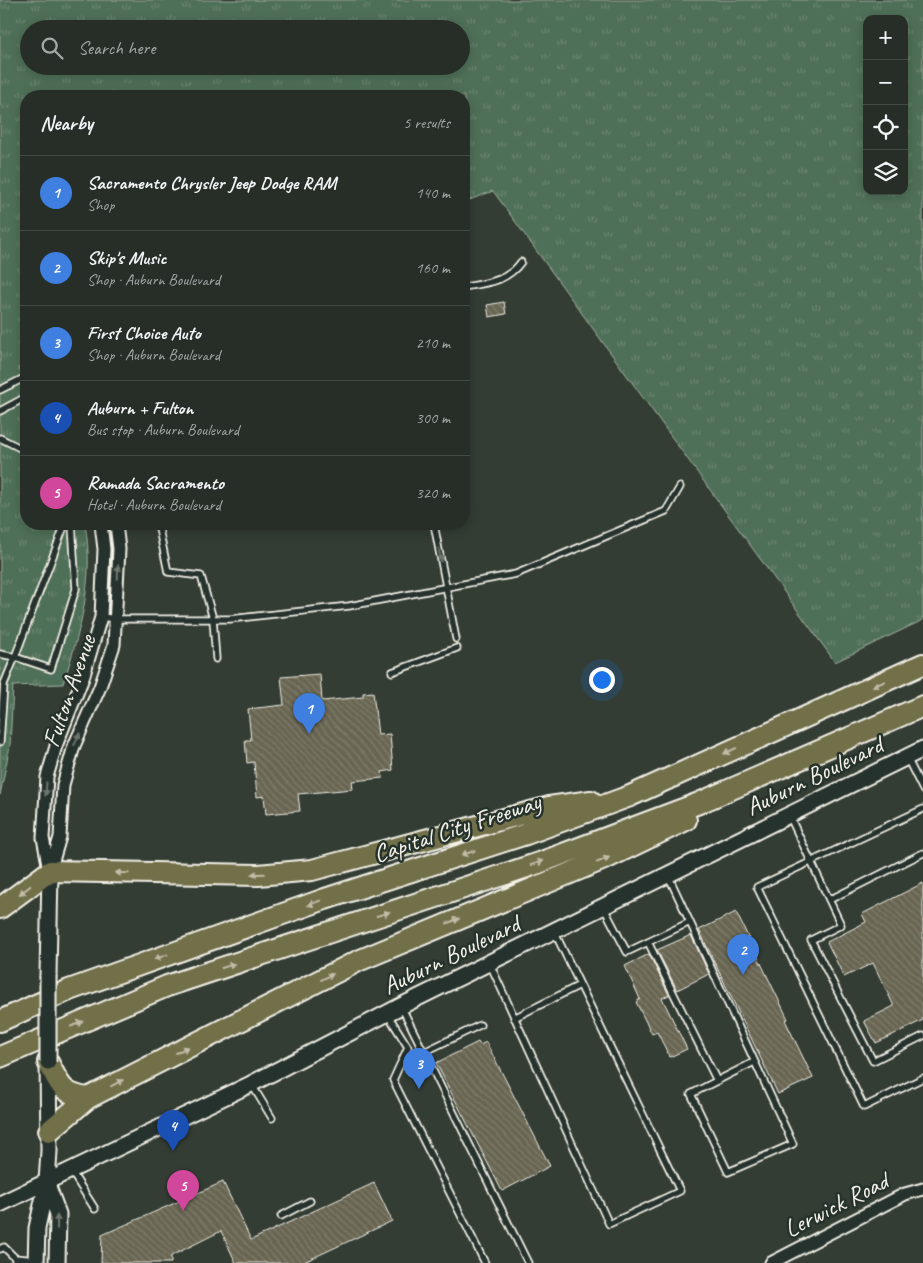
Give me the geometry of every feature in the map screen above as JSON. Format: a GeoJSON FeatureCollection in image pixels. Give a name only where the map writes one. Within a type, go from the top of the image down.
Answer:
{"type":"FeatureCollection","features":[{"type":"Feature","properties":{"kind":"highway","name":"Capital City Freeway"},"geometry":{"type":"LineString","coordinates":[[0,1021],[69,990],[325,899],[526,834],[630,796],[923,664]]}},
{"type":"Feature","properties":{"kind":"highway"},"geometry":{"type":"LineString","coordinates":[[0,1057],[167,986],[539,862],[699,803],[923,706]]}},
{"type":"Feature","properties":{"kind":"highway"},"geometry":{"type":"LineString","coordinates":[[49,1131],[88,1098],[358,961],[609,857],[856,736]]}},
{"type":"Feature","properties":{"kind":"highway"},"geometry":{"type":"LineString","coordinates":[[0,908],[50,871],[258,875],[312,870],[549,807],[630,796]]}},
{"type":"Feature","properties":{"kind":"highway"},"geometry":{"type":"LineString","coordinates":[[48,1062],[62,1088],[72,1095],[88,1098]]}},
{"type":"Feature","properties":{"kind":"main road","name":"Auburn Boulevard"},"geometry":{"type":"LineString","coordinates":[[0,1204],[251,1084],[401,1006],[923,748]]}},
{"type":"Feature","properties":{"kind":"main road","name":"Fulton Avenue"},"geometry":{"type":"LineString","coordinates":[[36,1262],[37,1228],[47,1182],[49,1131],[48,976],[50,871]]}},
{"type":"Feature","properties":{"kind":"main road","name":"Fulton Avenue"},"geometry":{"type":"LineString","coordinates":[[47,1182],[58,1214],[57,1263]]}},
{"type":"Feature","properties":{"kind":"street","name":"Fulton Avenue"},"geometry":{"type":"LineString","coordinates":[[50,871],[43,838],[47,777],[56,746],[83,678],[101,617],[104,549],[102,530]]}},
{"type":"Feature","properties":{"kind":"street","name":"Fulton Avenue"},"geometry":{"type":"LineString","coordinates":[[50,871],[60,838],[63,785],[74,746],[100,687],[114,644],[117,620],[119,549],[117,530]]}},
{"type":"Feature","properties":{"kind":"street","name":"Lerwick Road"},"geometry":{"type":"LineString","coordinates":[[771,1263],[905,1194],[923,1189]]}},
{"type":"Feature","properties":{"kind":"lane"},"geometry":{"type":"LineString","coordinates":[[470,286],[498,281],[514,273],[521,262]]}},
{"type":"Feature","properties":{"kind":"lane"},"geometry":{"type":"LineString","coordinates":[[0,390],[20,380]]}},
{"type":"Feature","properties":{"kind":"lane"},"geometry":{"type":"LineString","coordinates":[[0,411],[20,400]]}},
{"type":"Feature","properties":{"kind":"lane"},"geometry":{"type":"LineString","coordinates":[[0,438],[20,448]]}},
{"type":"Feature","properties":{"kind":"lane"},"geometry":{"type":"LineString","coordinates":[[101,617],[117,620],[213,619],[349,606],[516,574],[666,510],[680,487]]}},
{"type":"Feature","properties":{"kind":"lane"},"geometry":{"type":"LineString","coordinates":[[0,742],[4,684],[64,530]]}},
{"type":"Feature","properties":{"kind":"lane"},"geometry":{"type":"LineString","coordinates":[[0,654],[51,669],[76,588],[72,530]]}},
{"type":"Feature","properties":{"kind":"lane"},"geometry":{"type":"LineString","coordinates":[[159,530],[168,572],[201,576],[213,619],[216,659]]}},
{"type":"Feature","properties":{"kind":"lane"},"geometry":{"type":"LineString","coordinates":[[435,530],[456,639]]}},
{"type":"Feature","properties":{"kind":"lane"},"geometry":{"type":"LineString","coordinates":[[392,672],[458,648]]}},
{"type":"Feature","properties":{"kind":"lane"},"geometry":{"type":"LineString","coordinates":[[906,757],[923,790]]}},
{"type":"Feature","properties":{"kind":"lane"},"geometry":{"type":"LineString","coordinates":[[923,809],[757,887],[864,1108],[923,1078]]}},
{"type":"Feature","properties":{"kind":"lane"},"geometry":{"type":"LineString","coordinates":[[789,815],[841,924],[810,940],[873,1061],[923,1036]]}},
{"type":"Feature","properties":{"kind":"lane"},"geometry":{"type":"LineString","coordinates":[[829,900],[923,853]]}},
{"type":"Feature","properties":{"kind":"lane"},"geometry":{"type":"LineString","coordinates":[[668,875],[792,1144],[728,1172],[691,1094],[754,1062]]}},
{"type":"Feature","properties":{"kind":"lane"},"geometry":{"type":"LineString","coordinates":[[604,906],[627,952],[690,922]]}},
{"type":"Feature","properties":{"kind":"lane"},"geometry":{"type":"LineString","coordinates":[[490,963],[609,1224],[680,1191],[554,931]]}},
{"type":"Feature","properties":{"kind":"lane"},"geometry":{"type":"LineString","coordinates":[[648,942],[717,1081]]}},
{"type":"Feature","properties":{"kind":"lane"},"geometry":{"type":"LineString","coordinates":[[514,1018],[580,985]]}},
{"type":"Feature","properties":{"kind":"lane"},"geometry":{"type":"LineString","coordinates":[[401,1006],[528,1263]]}},
{"type":"Feature","properties":{"kind":"lane"},"geometry":{"type":"LineString","coordinates":[[387,1013],[408,1047],[393,1080],[485,1263]]}},
{"type":"Feature","properties":{"kind":"lane"},"geometry":{"type":"LineString","coordinates":[[424,1052],[480,1025]]}},
{"type":"Feature","properties":{"kind":"lane"},"geometry":{"type":"LineString","coordinates":[[251,1084],[272,1118]]}},
{"type":"Feature","properties":{"kind":"lane"},"geometry":{"type":"LineString","coordinates":[[71,1171],[95,1209]]}},
{"type":"Feature","properties":{"kind":"lane"},"geometry":{"type":"LineString","coordinates":[[281,1216],[310,1201]]}},
{"type":"Feature","properties":{"kind":"lane"},"geometry":{"type":"LineString","coordinates":[[0,1249],[4,1247],[15,1261],[36,1262]]}},
{"type":"Feature","properties":{"kind":"green space"},"geometry":{"type":"Polygon","coordinates":[[[0,0],[923,0],[923,620],[835,662],[493,191],[470,200],[470,90],[20,90],[20,367],[18,368],[20,371],[20,530],[86,530],[88,565],[87,585],[80,625],[63,684],[13,686],[10,746],[0,795],[0,0]]]}},
{"type":"Feature","properties":{"kind":"building"},"geometry":{"type":"Polygon","coordinates":[[[504,302],[506,314],[489,317],[487,305],[504,302]]]}},
{"type":"Feature","properties":{"kind":"building"},"geometry":{"type":"Polygon","coordinates":[[[320,674],[322,701],[363,697],[363,693],[373,692],[378,735],[390,734],[393,770],[382,772],[383,778],[352,781],[353,789],[298,794],[300,811],[266,814],[264,796],[257,797],[254,762],[247,763],[245,740],[251,740],[248,709],[284,705],[281,677],[320,674]]]}},
{"type":"Feature","properties":{"kind":"building"},"geometry":{"type":"Polygon","coordinates":[[[923,883],[923,1020],[876,1043],[864,1021],[894,1006],[873,963],[844,977],[827,942],[866,922],[862,914],[923,883]]]}},
{"type":"Feature","properties":{"kind":"building"},"geometry":{"type":"Polygon","coordinates":[[[736,912],[788,1019],[785,1020],[813,1078],[778,1094],[699,930],[736,912]]]}},
{"type":"Feature","properties":{"kind":"building"},"geometry":{"type":"Polygon","coordinates":[[[691,935],[709,974],[677,990],[657,950],[691,935]]]}},
{"type":"Feature","properties":{"kind":"building"},"geometry":{"type":"Polygon","coordinates":[[[649,954],[669,995],[662,998],[687,1049],[670,1057],[657,1032],[652,1034],[636,1002],[640,999],[625,966],[649,954]]]}},
{"type":"Feature","properties":{"kind":"building"},"geometry":{"type":"Polygon","coordinates":[[[478,1042],[480,1045],[486,1042],[550,1166],[502,1191],[436,1063],[478,1042]]]}},
{"type":"Feature","properties":{"kind":"building"},"geometry":{"type":"Polygon","coordinates":[[[223,1182],[251,1240],[374,1183],[392,1221],[302,1263],[236,1263],[221,1231],[171,1256],[171,1263],[101,1263],[102,1235],[223,1182]]]}},
{"type":"Feature","properties":{"kind":"place","name":"Sacramento Chrysler Jeep Dodge RAM"},"geometry":{"type":"Point","coordinates":[309,734]}},
{"type":"Feature","properties":{"kind":"place","name":"Skip's Music"},"geometry":{"type":"Point","coordinates":[743,975]}},
{"type":"Feature","properties":{"kind":"place","name":"First Choice Auto"},"geometry":{"type":"Point","coordinates":[419,1089]}},
{"type":"Feature","properties":{"kind":"place","name":"Auburn + Fulton"},"geometry":{"type":"Point","coordinates":[173,1151]}},
{"type":"Feature","properties":{"kind":"place","name":"Ramada Sacramento"},"geometry":{"type":"Point","coordinates":[183,1211]}}]}
